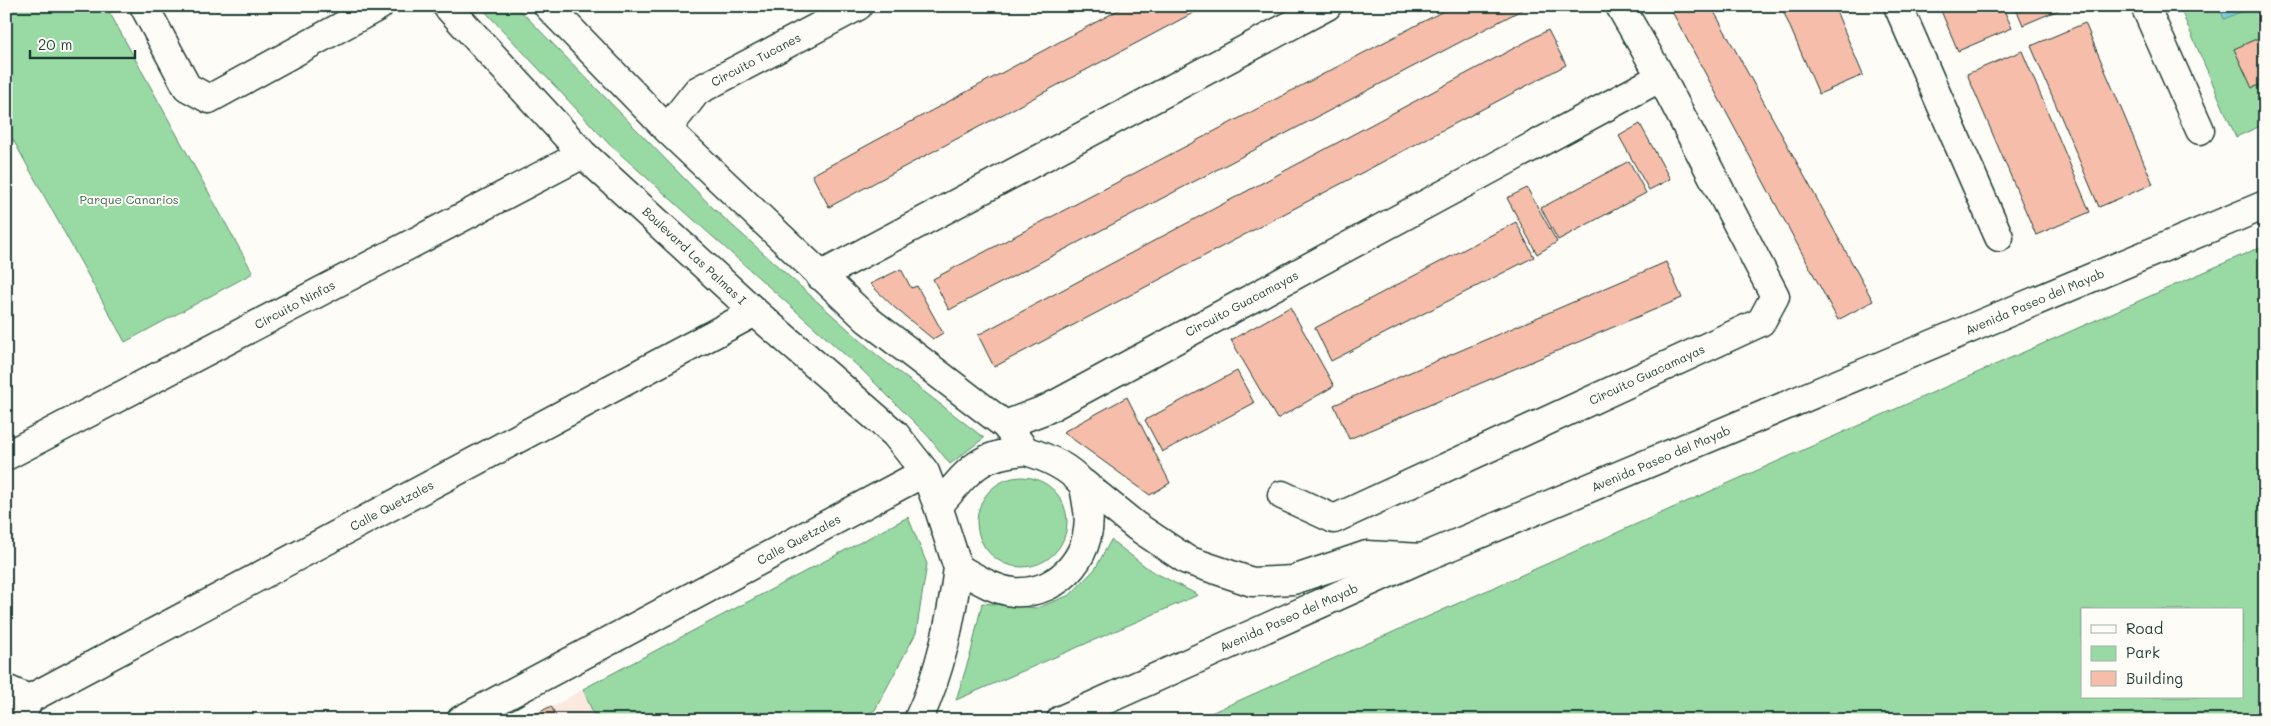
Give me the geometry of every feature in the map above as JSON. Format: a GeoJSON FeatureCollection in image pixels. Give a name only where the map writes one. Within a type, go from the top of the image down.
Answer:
{"type":"FeatureCollection","features":[{"type":"Feature","properties":{"kind":"street"},"geometry":{"type":"LineString","coordinates":[[144,6],[187,87],[209,99],[379,6]]}},
{"type":"Feature","properties":{"kind":"street","name":"Boulevard Las Palmas I"},"geometry":{"type":"LineString","coordinates":[[447,6],[583,154],[755,312],[895,434],[924,472],[938,506]]}},
{"type":"Feature","properties":{"kind":"street"},"geometry":{"type":"LineString","coordinates":[[548,6],[667,129],[820,276],[868,320],[1005,425],[1026,451]]}},
{"type":"Feature","properties":{"kind":"street","name":"Circuito Tucanes"},"geometry":{"type":"LineString","coordinates":[[667,129],[697,91],[858,6]]}},
{"type":"Feature","properties":{"kind":"street"},"geometry":{"type":"LineString","coordinates":[[820,276],[1327,6]]}},
{"type":"Feature","properties":{"kind":"street","name":"Circuito Guacamayas"},"geometry":{"type":"LineString","coordinates":[[1282,495],[1334,519],[1761,322],[1775,296],[1661,77],[1620,6]]}},
{"type":"Feature","properties":{"kind":"street"},"geometry":{"type":"LineString","coordinates":[[1898,6],[1999,237]]}},
{"type":"Feature","properties":{"kind":"street"},"geometry":{"type":"LineString","coordinates":[[2144,6],[2200,130]]}},
{"type":"Feature","properties":{"kind":"street","name":"Circuito Guacamayas"},"geometry":{"type":"LineString","coordinates":[[1005,425],[1047,409],[1661,77]]}},
{"type":"Feature","properties":{"kind":"street","name":"Circuito Ninfas"},"geometry":{"type":"LineString","coordinates":[[6,456],[583,154]]}},
{"type":"Feature","properties":{"kind":"street","name":"Avenida Paseo del Mayab"},"geometry":{"type":"LineString","coordinates":[[1061,720],[1422,558],[2265,204]]}},
{"type":"Feature","properties":{"kind":"street","name":"Calle Quetzales"},"geometry":{"type":"LineString","coordinates":[[19,703],[755,312]]}},
{"type":"Feature","properties":{"kind":"street"},"geometry":{"type":"LineString","coordinates":[[918,720],[928,698],[950,627],[958,568],[938,506],[967,472],[987,458],[1002,452],[1026,451],[1051,458],[1136,526],[1187,560],[1252,582],[1293,580],[1367,555],[1422,558]]}},
{"type":"Feature","properties":{"kind":"street","name":"Calle Quetzales"},"geometry":{"type":"LineString","coordinates":[[461,720],[924,472]]}},
{"type":"Feature","properties":{"kind":"street"},"geometry":{"type":"LineString","coordinates":[[958,568],[997,589],[1015,592],[1039,590],[1057,581],[1075,565],[1087,542],[1090,518],[1083,483]]}},
{"type":"Feature","properties":{"kind":"shaded area"},"geometry":{"type":"Polygon","coordinates":[[[583,689],[596,720],[530,720],[583,689]]]}},
{"type":"Feature","properties":{"kind":"green space","name":"Parque Canarios"},"geometry":{"type":"Polygon","coordinates":[[[6,6],[106,6],[253,273],[125,342],[6,127],[6,6]]]}},
{"type":"Feature","properties":{"kind":"green space"},"geometry":{"type":"Polygon","coordinates":[[[480,6],[516,6],[715,210],[878,356],[984,438],[950,464],[928,436],[861,369],[609,144],[480,6]]]}},
{"type":"Feature","properties":{"kind":"green space"},"geometry":{"type":"Polygon","coordinates":[[[2179,6],[2265,6],[2265,124],[2236,137],[2179,6]]]}},
{"type":"Feature","properties":{"kind":"green space"},"geometry":{"type":"Polygon","coordinates":[[[2265,245],[2265,720],[1195,720],[2265,245]]]}},
{"type":"Feature","properties":{"kind":"green space"},"geometry":{"type":"Polygon","coordinates":[[[1013,477],[1031,477],[1047,484],[1060,497],[1067,513],[1067,531],[1060,547],[1047,560],[1031,567],[1013,567],[997,560],[984,547],[977,531],[977,513],[984,497],[997,484],[1013,477]]]}},
{"type":"Feature","properties":{"kind":"green space"},"geometry":{"type":"Polygon","coordinates":[[[908,517],[927,564],[916,633],[875,710],[857,720],[596,720],[583,689],[908,517]]]}},
{"type":"Feature","properties":{"kind":"green space"},"geometry":{"type":"Polygon","coordinates":[[[1111,540],[1150,570],[1198,595],[956,700],[971,652],[982,603],[1037,608],[1070,595],[1095,569],[1111,540]]]}},
{"type":"Feature","properties":{"kind":"water"},"geometry":{"type":"Polygon","coordinates":[[[2219,6],[2250,6],[2250,8],[2224,19],[2219,6]]]}},
{"type":"Feature","properties":{"kind":"building"},"geometry":{"type":"Polygon","coordinates":[[[1126,6],[1206,6],[829,207],[812,175],[1126,6]]]}},
{"type":"Feature","properties":{"kind":"building"},"geometry":{"type":"Polygon","coordinates":[[[1453,6],[1529,6],[949,310],[933,279],[1453,6]]]}},
{"type":"Feature","properties":{"kind":"building"},"geometry":{"type":"Polygon","coordinates":[[[1669,6],[1711,6],[1873,301],[1838,320],[1669,6]]]}},
{"type":"Feature","properties":{"kind":"building"},"geometry":{"type":"Polygon","coordinates":[[[1781,6],[1834,6],[1863,75],[1819,94],[1781,6]]]}},
{"type":"Feature","properties":{"kind":"building"},"geometry":{"type":"Polygon","coordinates":[[[1939,6],[2002,6],[2012,28],[1958,51],[1939,6]]]}},
{"type":"Feature","properties":{"kind":"building"},"geometry":{"type":"Polygon","coordinates":[[[2015,6],[2068,6],[2023,25],[2015,6]]]}},
{"type":"Feature","properties":{"kind":"building"},"geometry":{"type":"Polygon","coordinates":[[[2085,23],[2153,184],[2099,207],[2031,46],[2085,23]]]}},
{"type":"Feature","properties":{"kind":"building"},"geometry":{"type":"Polygon","coordinates":[[[1548,30],[1566,65],[994,367],[978,335],[1548,30]]]}},
{"type":"Feature","properties":{"kind":"building"},"geometry":{"type":"Polygon","coordinates":[[[2265,35],[2265,82],[2252,88],[2234,49],[2265,35]]]}},
{"type":"Feature","properties":{"kind":"building"},"geometry":{"type":"Polygon","coordinates":[[[2022,51],[2090,212],[2036,235],[1967,74],[2022,51]]]}},
{"type":"Feature","properties":{"kind":"building"},"geometry":{"type":"Polygon","coordinates":[[[1640,124],[1670,179],[1649,190],[1619,136],[1640,124]]]}},
{"type":"Feature","properties":{"kind":"building"},"geometry":{"type":"Polygon","coordinates":[[[1629,161],[1646,193],[1558,240],[1541,208],[1629,161]]]}},
{"type":"Feature","properties":{"kind":"building"},"geometry":{"type":"Polygon","coordinates":[[[1527,188],[1557,242],[1537,254],[1507,198],[1527,188]]]}},
{"type":"Feature","properties":{"kind":"building"},"geometry":{"type":"Polygon","coordinates":[[[1516,222],[1534,257],[1331,361],[1315,328],[1516,222]]]}},
{"type":"Feature","properties":{"kind":"building"},"geometry":{"type":"Polygon","coordinates":[[[1666,262],[1682,298],[1349,439],[1334,405],[1666,262]]]}},
{"type":"Feature","properties":{"kind":"building"},"geometry":{"type":"Polygon","coordinates":[[[901,269],[911,288],[917,286],[943,333],[933,339],[895,308],[870,284],[901,269]]]}},
{"type":"Feature","properties":{"kind":"building"},"geometry":{"type":"Polygon","coordinates":[[[1290,307],[1334,386],[1277,419],[1231,340],[1290,307]]]}},
{"type":"Feature","properties":{"kind":"building"},"geometry":{"type":"Polygon","coordinates":[[[1237,371],[1254,403],[1162,452],[1145,420],[1237,371]]]}},
{"type":"Feature","properties":{"kind":"building"},"geometry":{"type":"Polygon","coordinates":[[[1127,397],[1170,483],[1150,495],[1063,432],[1127,397]]]}},
{"type":"Feature","properties":{"kind":"building"},"geometry":{"type":"Polygon","coordinates":[[[551,706],[558,720],[525,720],[551,706]]]}}]}
